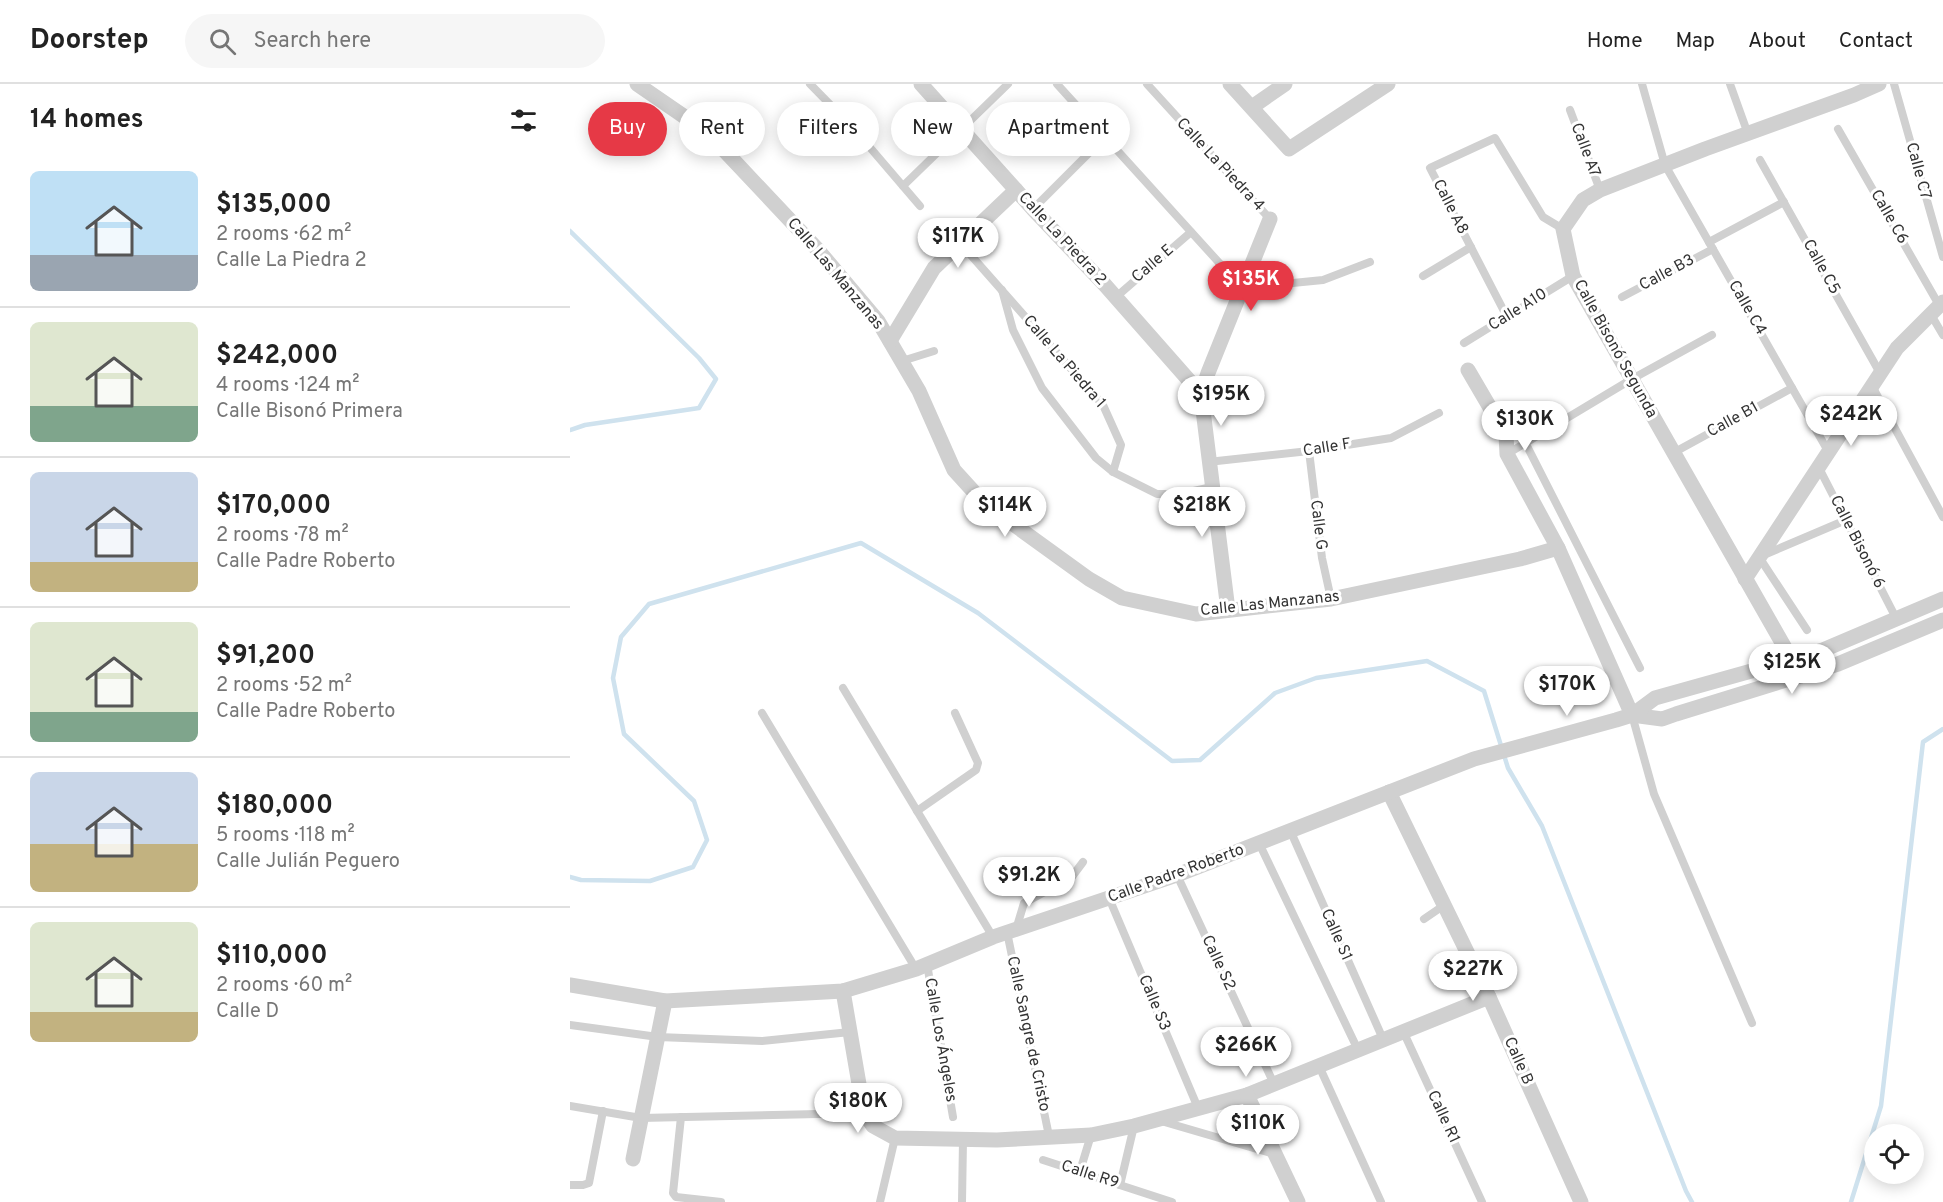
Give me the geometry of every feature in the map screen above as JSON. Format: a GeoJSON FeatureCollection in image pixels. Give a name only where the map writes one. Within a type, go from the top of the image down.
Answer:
{"type":"FeatureCollection","features":[{"type":"Feature","properties":{"kind":"street","name":"Calle Las Manzanas"},"geometry":{"type":"LineString","coordinates":[[637,84],[698,126],[723,149],[818,250],[878,321],[919,391],[954,470],[984,503],[1089,579],[1122,598],[1196,614],[1330,599],[1520,559],[1558,548]]}},
{"type":"Feature","properties":{"kind":"street","name":"Calle La Piedra 2"},"geometry":{"type":"LineString","coordinates":[[921,84],[937,102]]}},
{"type":"Feature","properties":{"kind":"street"},"geometry":{"type":"LineString","coordinates":[[1230,84],[1289,149],[1388,84]]}},
{"type":"Feature","properties":{"kind":"street"},"geometry":{"type":"LineString","coordinates":[[1252,107],[1285,84]]}},
{"type":"Feature","properties":{"kind":"street"},"geometry":{"type":"LineString","coordinates":[[1563,229],[1583,200],[1600,190],[1879,84]]}},
{"type":"Feature","properties":{"kind":"street","name":"Calle La Piedra 2"},"geometry":{"type":"LineString","coordinates":[[974,144],[1116,297],[1201,394]]}},
{"type":"Feature","properties":{"kind":"street"},"geometry":{"type":"LineString","coordinates":[[890,341],[934,268],[1016,190]]}},
{"type":"Feature","properties":{"kind":"street"},"geometry":{"type":"LineString","coordinates":[[1228,610],[1201,394],[1270,219]]}},
{"type":"Feature","properties":{"kind":"street","name":"Calle Bisonó Segunda"},"geometry":{"type":"LineString","coordinates":[[1563,229],[1573,276],[1801,676]]}},
{"type":"Feature","properties":{"kind":"street"},"geometry":{"type":"LineString","coordinates":[[1745,579],[1897,348],[1937,307]]}},
{"type":"Feature","properties":{"kind":"street"},"geometry":{"type":"LineString","coordinates":[[1468,370],[1506,435],[1507,454],[1558,548],[1632,715]]}},
{"type":"Feature","properties":{"kind":"street"},"geometry":{"type":"LineString","coordinates":[[1632,715],[1655,698],[1823,650],[1943,599]]}},
{"type":"Feature","properties":{"kind":"street"},"geometry":{"type":"LineString","coordinates":[[1632,715],[1662,718],[1801,676],[1838,664],[1943,620]]}},
{"type":"Feature","properties":{"kind":"street","name":"Calle Padre Roberto"},"geometry":{"type":"LineString","coordinates":[[570,985],[665,1001],[843,992],[1177,875],[1474,759],[1632,715]]}},
{"type":"Feature","properties":{"kind":"street","name":"Calle B"},"geometry":{"type":"LineString","coordinates":[[1389,792],[1489,997],[1581,1202]]}},
{"type":"Feature","properties":{"kind":"street"},"geometry":{"type":"LineString","coordinates":[[843,992],[864,1113],[873,1126],[895,1138],[963,1140],[1091,1135],[1134,1126],[1247,1095],[1489,997]]}},
{"type":"Feature","properties":{"kind":"street"},"geometry":{"type":"LineString","coordinates":[[633,1160],[665,1001]]}},
{"type":"Feature","properties":{"kind":"street"},"geometry":{"type":"LineString","coordinates":[[1247,1095],[1298,1202]]}},
{"type":"Feature","properties":{"kind":"lane"},"geometry":{"type":"LineString","coordinates":[[810,84],[855,130],[920,206]]}},
{"type":"Feature","properties":{"kind":"lane"},"geometry":{"type":"LineString","coordinates":[[974,116],[1008,84]]}},
{"type":"Feature","properties":{"kind":"lane"},"geometry":{"type":"LineString","coordinates":[[1057,84],[1073,102]]}},
{"type":"Feature","properties":{"kind":"lane","name":"Calle La Piedra 4"},"geometry":{"type":"LineString","coordinates":[[1146,84],[1270,219]]}},
{"type":"Feature","properties":{"kind":"lane","name":"Calle C4"},"geometry":{"type":"LineString","coordinates":[[1642,84],[1665,165],[1828,451]]}},
{"type":"Feature","properties":{"kind":"lane"},"geometry":{"type":"LineString","coordinates":[[1730,84],[1748,134]]}},
{"type":"Feature","properties":{"kind":"lane","name":"Calle C7"},"geometry":{"type":"LineString","coordinates":[[1894,84],[1943,257]]}},
{"type":"Feature","properties":{"kind":"lane","name":"Calle A7"},"geometry":{"type":"LineString","coordinates":[[1570,110],[1600,190]]}},
{"type":"Feature","properties":{"kind":"lane","name":"Calle C6"},"geometry":{"type":"LineString","coordinates":[[1838,129],[1937,307],[1943,335]]}},
{"type":"Feature","properties":{"kind":"lane","name":"Calle A8"},"geometry":{"type":"LineString","coordinates":[[1507,317],[1430,168],[1496,138],[1543,217],[1563,229]]}},
{"type":"Feature","properties":{"kind":"lane"},"geometry":{"type":"LineString","coordinates":[[903,186],[933,156]]}},
{"type":"Feature","properties":{"kind":"lane"},"geometry":{"type":"LineString","coordinates":[[1034,209],[1086,156]]}},
{"type":"Feature","properties":{"kind":"lane"},"geometry":{"type":"LineString","coordinates":[[1122,156],[1242,288],[1323,280],[1370,262]]}},
{"type":"Feature","properties":{"kind":"lane","name":"Calle C5"},"geometry":{"type":"LineString","coordinates":[[1760,160],[1876,380],[1943,517]]}},
{"type":"Feature","properties":{"kind":"lane","name":"Calle B3"},"geometry":{"type":"LineString","coordinates":[[1622,297],[1784,202]]}},
{"type":"Feature","properties":{"kind":"lane","name":"Calle E"},"geometry":{"type":"LineString","coordinates":[[1116,297],[1191,232]]}},
{"type":"Feature","properties":{"kind":"lane","name":"Calle La Piedra 1"},"geometry":{"type":"LineString","coordinates":[[961,244],[1103,405],[1121,445],[1113,472]]}},
{"type":"Feature","properties":{"kind":"lane"},"geometry":{"type":"LineString","coordinates":[[1423,276],[1471,247]]}},
{"type":"Feature","properties":{"kind":"lane","name":"Calle A10"},"geometry":{"type":"LineString","coordinates":[[1464,343],[1573,276]]}},
{"type":"Feature","properties":{"kind":"lane","name":"Calle La Piedra 1"},"geometry":{"type":"LineString","coordinates":[[1002,290],[1013,330],[1042,388],[1096,458],[1113,472],[1157,494],[1180,494],[1212,487]]}},
{"type":"Feature","properties":{"kind":"lane"},"geometry":{"type":"LineString","coordinates":[[1507,454],[1632,379],[1712,335]]}},
{"type":"Feature","properties":{"kind":"lane"},"geometry":{"type":"LineString","coordinates":[[902,361],[934,351]]}},
{"type":"Feature","properties":{"kind":"lane","name":"Calle B1"},"geometry":{"type":"LineString","coordinates":[[1673,453],[1792,388]]}},
{"type":"Feature","properties":{"kind":"lane","name":"Calle F"},"geometry":{"type":"LineString","coordinates":[[1208,462],[1309,451],[1391,438],[1439,412]]}},
{"type":"Feature","properties":{"kind":"lane"},"geometry":{"type":"LineString","coordinates":[[1526,444],[1640,668]]}},
{"type":"Feature","properties":{"kind":"lane","name":"Calle G"},"geometry":{"type":"LineString","coordinates":[[1309,451],[1322,558],[1330,599]]}},
{"type":"Feature","properties":{"kind":"lane","name":"Calle Bisonó 6"},"geometry":{"type":"LineString","coordinates":[[1818,466],[1896,618]]}},
{"type":"Feature","properties":{"kind":"lane"},"geometry":{"type":"LineString","coordinates":[[1807,630],[1759,557],[1845,520]]}},
{"type":"Feature","properties":{"kind":"lane"},"geometry":{"type":"LineString","coordinates":[[843,688],[917,811],[1006,933],[1018,923],[1024,903],[1071,878],[1083,862]]}},
{"type":"Feature","properties":{"kind":"lane"},"geometry":{"type":"LineString","coordinates":[[762,713],[921,966]]}},
{"type":"Feature","properties":{"kind":"lane"},"geometry":{"type":"LineString","coordinates":[[917,811],[976,770],[978,763],[955,713]]}},
{"type":"Feature","properties":{"kind":"lane"},"geometry":{"type":"LineString","coordinates":[[1632,715],[1654,794],[1752,1023]]}},
{"type":"Feature","properties":{"kind":"lane","name":"Calle S1"},"geometry":{"type":"LineString","coordinates":[[1290,830],[1383,1040]]}},
{"type":"Feature","properties":{"kind":"lane"},"geometry":{"type":"LineString","coordinates":[[1259,843],[1358,1050]]}},
{"type":"Feature","properties":{"kind":"lane","name":"Calle S2"},"geometry":{"type":"LineString","coordinates":[[1177,875],[1274,1084]]}},
{"type":"Feature","properties":{"kind":"lane","name":"Calle S3"},"geometry":{"type":"LineString","coordinates":[[1109,898],[1198,1108]]}},
{"type":"Feature","properties":{"kind":"lane"},"geometry":{"type":"LineString","coordinates":[[1424,919],[1443,906]]}},
{"type":"Feature","properties":{"kind":"lane","name":"Calle Sangre de Cristo"},"geometry":{"type":"LineString","coordinates":[[1006,933],[1049,1136]]}},
{"type":"Feature","properties":{"kind":"lane","name":"Calle Los Ángeles"},"geometry":{"type":"LineString","coordinates":[[921,966],[953,1116]]}},
{"type":"Feature","properties":{"kind":"lane"},"geometry":{"type":"LineString","coordinates":[[570,1025],[658,1037],[762,1041],[850,1032]]}},
{"type":"Feature","properties":{"kind":"lane","name":"Calle R1"},"geometry":{"type":"LineString","coordinates":[[1403,1031],[1482,1202]]}},
{"type":"Feature","properties":{"kind":"lane"},"geometry":{"type":"LineString","coordinates":[[1319,1066],[1381,1202]]}},
{"type":"Feature","properties":{"kind":"lane"},"geometry":{"type":"LineString","coordinates":[[570,1106],[641,1118],[864,1113]]}},
{"type":"Feature","properties":{"kind":"lane"},"geometry":{"type":"LineString","coordinates":[[570,1185],[589,1183],[603,1111]]}},
{"type":"Feature","properties":{"kind":"lane"},"geometry":{"type":"LineString","coordinates":[[681,1118],[673,1189],[676,1197],[721,1202]]}},
{"type":"Feature","properties":{"kind":"lane"},"geometry":{"type":"LineString","coordinates":[[1157,1119],[1275,1154]]}},
{"type":"Feature","properties":{"kind":"lane"},"geometry":{"type":"LineString","coordinates":[[1120,1185],[1134,1126]]}},
{"type":"Feature","properties":{"kind":"lane"},"geometry":{"type":"LineString","coordinates":[[1080,1171],[1091,1135]]}},
{"type":"Feature","properties":{"kind":"lane"},"geometry":{"type":"LineString","coordinates":[[879,1202],[895,1138]]}},
{"type":"Feature","properties":{"kind":"lane"},"geometry":{"type":"LineString","coordinates":[[962,1202],[963,1140]]}},
{"type":"Feature","properties":{"kind":"lane","name":"Calle R9"},"geometry":{"type":"LineString","coordinates":[[1043,1160],[1172,1202]]}},
{"type":"Feature","properties":{"kind":"waterway"},"geometry":{"type":"LineString","coordinates":[[570,231],[699,358],[716,379],[699,408],[585,425],[570,430]]}},
{"type":"Feature","properties":{"kind":"waterway"},"geometry":{"type":"LineString","coordinates":[[570,877],[581,880],[650,881],[693,867],[707,840],[694,801],[624,734],[613,678],[621,637],[649,604],[861,543],[978,613],[1172,761],[1200,760],[1275,693],[1316,678],[1427,661],[1484,691],[1508,768],[1542,826],[1692,1202]]}},
{"type":"Feature","properties":{"kind":"waterway"},"geometry":{"type":"LineString","coordinates":[[1851,1202],[1881,1106],[1923,742],[1943,729]]}}]}
